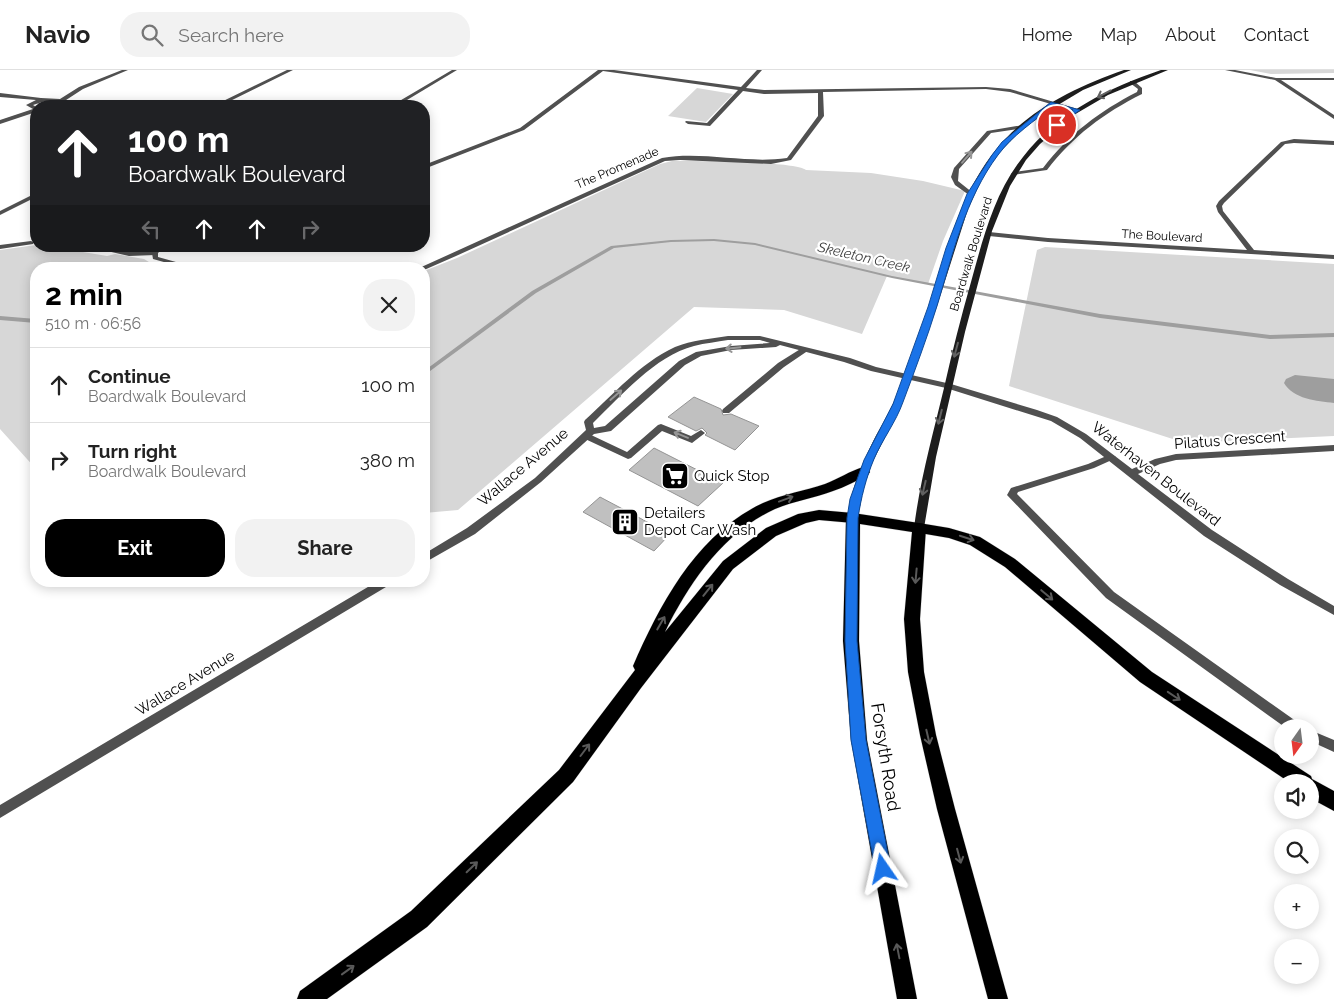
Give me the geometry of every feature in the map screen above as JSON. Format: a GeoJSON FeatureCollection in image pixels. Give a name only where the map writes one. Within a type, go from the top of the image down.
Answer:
{"type":"FeatureCollection","features":[{"type":"Feature","properties":{"kind":"highway"},"geometry":{"type":"LineString","coordinates":[[634,683],[652,639],[687,579],[715,544],[732,529],[762,509],[790,498],[829,488],[863,472]]}},
{"type":"Feature","properties":{"kind":"highway"},"geometry":{"type":"LineString","coordinates":[[308,999],[418,919],[566,776],[634,683],[728,565],[771,532],[803,518],[818,515],[853,518],[949,533],[976,541],[1010,563],[1146,677],[1292,774]]}},
{"type":"Feature","properties":{"kind":"highway","name":"Forsyth Road"},"geometry":{"type":"LineString","coordinates":[[853,518],[851,641],[858,740],[907,999]]}},
{"type":"Feature","properties":{"kind":"highway"},"geometry":{"type":"LineString","coordinates":[[920,528],[912,619],[916,672],[941,790],[998,999]]}},
{"type":"Feature","properties":{"kind":"highway"},"geometry":{"type":"LineString","coordinates":[[1319,793],[1334,802]]}},
{"type":"Feature","properties":{"kind":"main road","name":"Boardwalk Boulevard"},"geometry":{"type":"LineString","coordinates":[[853,518],[863,472],[898,404],[932,307],[950,248],[971,194],[995,155],[1023,127],[1054,104],[1096,81],[1129,70]]}},
{"type":"Feature","properties":{"kind":"main road","name":"Boardwalk Boulevard"},"geometry":{"type":"LineString","coordinates":[[920,528],[922,497],[966,314],[996,209],[1014,174],[1039,142],[1078,110],[1107,91],[1166,70]]}},
{"type":"Feature","properties":{"kind":"street"},"geometry":{"type":"LineString","coordinates":[[43,99],[82,88],[126,70]]}},
{"type":"Feature","properties":{"kind":"street"},"geometry":{"type":"LineString","coordinates":[[228,100],[291,70]]}},
{"type":"Feature","properties":{"kind":"street"},"geometry":{"type":"LineString","coordinates":[[404,100],[455,70]]}},
{"type":"Feature","properties":{"kind":"street"},"geometry":{"type":"LineString","coordinates":[[430,165],[522,129],[602,70],[764,92],[980,87],[1002,90],[1078,110]]}},
{"type":"Feature","properties":{"kind":"street"},"geometry":{"type":"LineString","coordinates":[[688,122],[708,125],[760,70]]}},
{"type":"Feature","properties":{"kind":"street"},"geometry":{"type":"LineString","coordinates":[[1227,70],[1276,79],[1334,78]]}},
{"type":"Feature","properties":{"kind":"street"},"geometry":{"type":"LineString","coordinates":[[1276,79],[1334,117]]}},
{"type":"Feature","properties":{"kind":"street"},"geometry":{"type":"LineString","coordinates":[[1014,174],[1045,169],[1058,151],[1083,127],[1113,106],[1140,93],[1140,89],[1132,82]]}},
{"type":"Feature","properties":{"kind":"street"},"geometry":{"type":"LineString","coordinates":[[62,100],[82,88]]}},
{"type":"Feature","properties":{"kind":"street","name":"The Promenade"},"geometry":{"type":"LineString","coordinates":[[430,265],[664,160],[680,158],[771,162],[789,159],[821,116],[820,92]]}},
{"type":"Feature","properties":{"kind":"street"},"geometry":{"type":"LineString","coordinates":[[2,95],[43,99],[54,98],[56,100]]}},
{"type":"Feature","properties":{"kind":"street"},"geometry":{"type":"LineString","coordinates":[[2,95],[29,106]]}},
{"type":"Feature","properties":{"kind":"street"},"geometry":{"type":"LineString","coordinates":[[1,121],[29,106]]}},
{"type":"Feature","properties":{"kind":"street"},"geometry":{"type":"LineString","coordinates":[[1,121],[30,111]]}},
{"type":"Feature","properties":{"kind":"street"},"geometry":{"type":"LineString","coordinates":[[971,194],[956,181],[954,174],[956,169],[989,132],[1023,127]]}},
{"type":"Feature","properties":{"kind":"street"},"geometry":{"type":"LineString","coordinates":[[1252,252],[1220,211],[1219,206],[1221,202],[1283,143],[1294,141],[1334,143]]}},
{"type":"Feature","properties":{"kind":"street"},"geometry":{"type":"LineString","coordinates":[[0,213],[30,198]]}},
{"type":"Feature","properties":{"kind":"street","name":"The Boulevard"},"geometry":{"type":"LineString","coordinates":[[989,234],[1042,240],[1334,257]]}},
{"type":"Feature","properties":{"kind":"street"},"geometry":{"type":"LineString","coordinates":[[0,247],[30,243]]}},
{"type":"Feature","properties":{"kind":"street"},"geometry":{"type":"LineString","coordinates":[[119,252],[129,254],[155,253],[155,258],[168,262]]}},
{"type":"Feature","properties":{"kind":"street","name":"Wallace Avenue"},"geometry":{"type":"LineString","coordinates":[[589,434],[588,422],[606,403],[654,362],[678,349],[711,340],[760,338],[847,360],[874,369],[948,386]]}},
{"type":"Feature","properties":{"kind":"street","name":"Wallace Avenue"},"geometry":{"type":"LineString","coordinates":[[430,555],[471,531],[538,480],[589,434],[608,429],[682,363],[700,354],[731,348],[782,344]]}},
{"type":"Feature","properties":{"kind":"street"},"geometry":{"type":"LineString","coordinates":[[726,411],[781,365],[805,350]]}},
{"type":"Feature","properties":{"kind":"street","name":"Waterhaven Boulevard"},"geometry":{"type":"LineString","coordinates":[[948,386],[1054,419],[1083,436],[1208,533],[1284,582],[1334,611]]}},
{"type":"Feature","properties":{"kind":"street"},"geometry":{"type":"LineString","coordinates":[[589,434],[628,456],[661,427],[692,440],[701,433]]}},
{"type":"Feature","properties":{"kind":"street","name":"Pilatus Crescent"},"geometry":{"type":"LineString","coordinates":[[1131,473],[1158,461],[1176,457],[1334,448]]}},
{"type":"Feature","properties":{"kind":"street"},"geometry":{"type":"LineString","coordinates":[[1111,457],[1091,466],[1014,490],[1012,495],[1110,595],[1283,719]]}},
{"type":"Feature","properties":{"kind":"street","name":"Wallace Avenue"},"geometry":{"type":"LineString","coordinates":[[0,812],[377,587]]}},
{"type":"Feature","properties":{"kind":"street"},"geometry":{"type":"LineString","coordinates":[[1319,738],[1333,743]]}},
{"type":"Feature","properties":{"kind":"shaded area"},"geometry":{"type":"Polygon","coordinates":[[[1250,70],[1334,70],[1334,73],[1271,74],[1250,70]]]}},
{"type":"Feature","properties":{"kind":"shaded area"},"geometry":{"type":"Polygon","coordinates":[[[697,88],[733,94],[706,122],[668,116],[697,88]]]}},
{"type":"Feature","properties":{"kind":"shaded area"},"geometry":{"type":"Polygon","coordinates":[[[672,161],[763,163],[797,167],[806,170],[871,173],[923,181],[965,191],[943,241],[928,284],[887,276],[862,334],[784,310],[694,307],[458,510],[430,512],[430,269],[660,164],[672,161]]]}},
{"type":"Feature","properties":{"kind":"shaded area"},"geometry":{"type":"Polygon","coordinates":[[[30,246],[30,252],[83,252],[107,256],[115,254],[144,259],[149,262],[30,262],[30,462],[0,429],[0,250],[30,246]]]}},
{"type":"Feature","properties":{"kind":"shaded area"},"geometry":{"type":"Polygon","coordinates":[[[1045,247],[1334,264],[1334,436],[1185,443],[1009,386],[1037,250],[1045,247]]]}},
{"type":"Feature","properties":{"kind":"shaded area"},"geometry":{"type":"Polygon","coordinates":[[[1295,375],[1334,379],[1334,403],[1306,398],[1293,393],[1284,383],[1286,379],[1295,375]]]}},
{"type":"Feature","properties":{"kind":"building"},"geometry":{"type":"Polygon","coordinates":[[[694,397],[721,409],[723,415],[731,414],[759,426],[735,450],[705,435],[707,433],[702,428],[696,431],[668,417],[694,397]]]}},
{"type":"Feature","properties":{"kind":"building","name":"Quick Stop"},"geometry":{"type":"Polygon","coordinates":[[[654,448],[723,483],[698,506],[629,470],[654,448]]]}},
{"type":"Feature","properties":{"kind":"building","name":"Detailers Depot Car Wash"},"geometry":{"type":"Polygon","coordinates":[[[600,497],[670,534],[654,551],[583,512],[600,497]]]}},
{"type":"Feature","properties":{"kind":"waterway","name":"Skeleton Creek"},"geometry":{"type":"LineString","coordinates":[[430,369],[534,292],[613,247],[671,241],[714,240],[755,244],[892,277],[1100,316],[1270,337],[1334,335]]}},
{"type":"Feature","properties":{"kind":"waterway","name":"Skeleton Creek"},"geometry":{"type":"LineString","coordinates":[[0,318],[30,320]]}},
{"type":"Feature","properties":{"kind":"place","name":"Quick Stop"},"geometry":{"type":"Point","coordinates":[675,476]}},
{"type":"Feature","properties":{"kind":"place","name":"Detailers Depot Car Wash"},"geometry":{"type":"Point","coordinates":[625,522]}},
{"type":"Feature","properties":{"kind":"route"},"geometry":{"type":"LineString","coordinates":[[883,869],[858,740],[851,641],[853,518],[856,499],[863,472],[874,447],[898,404],[932,307],[950,248],[971,194],[980,177],[1005,144],[1023,127],[1054,104],[1078,110],[1057,125]]}}]}
